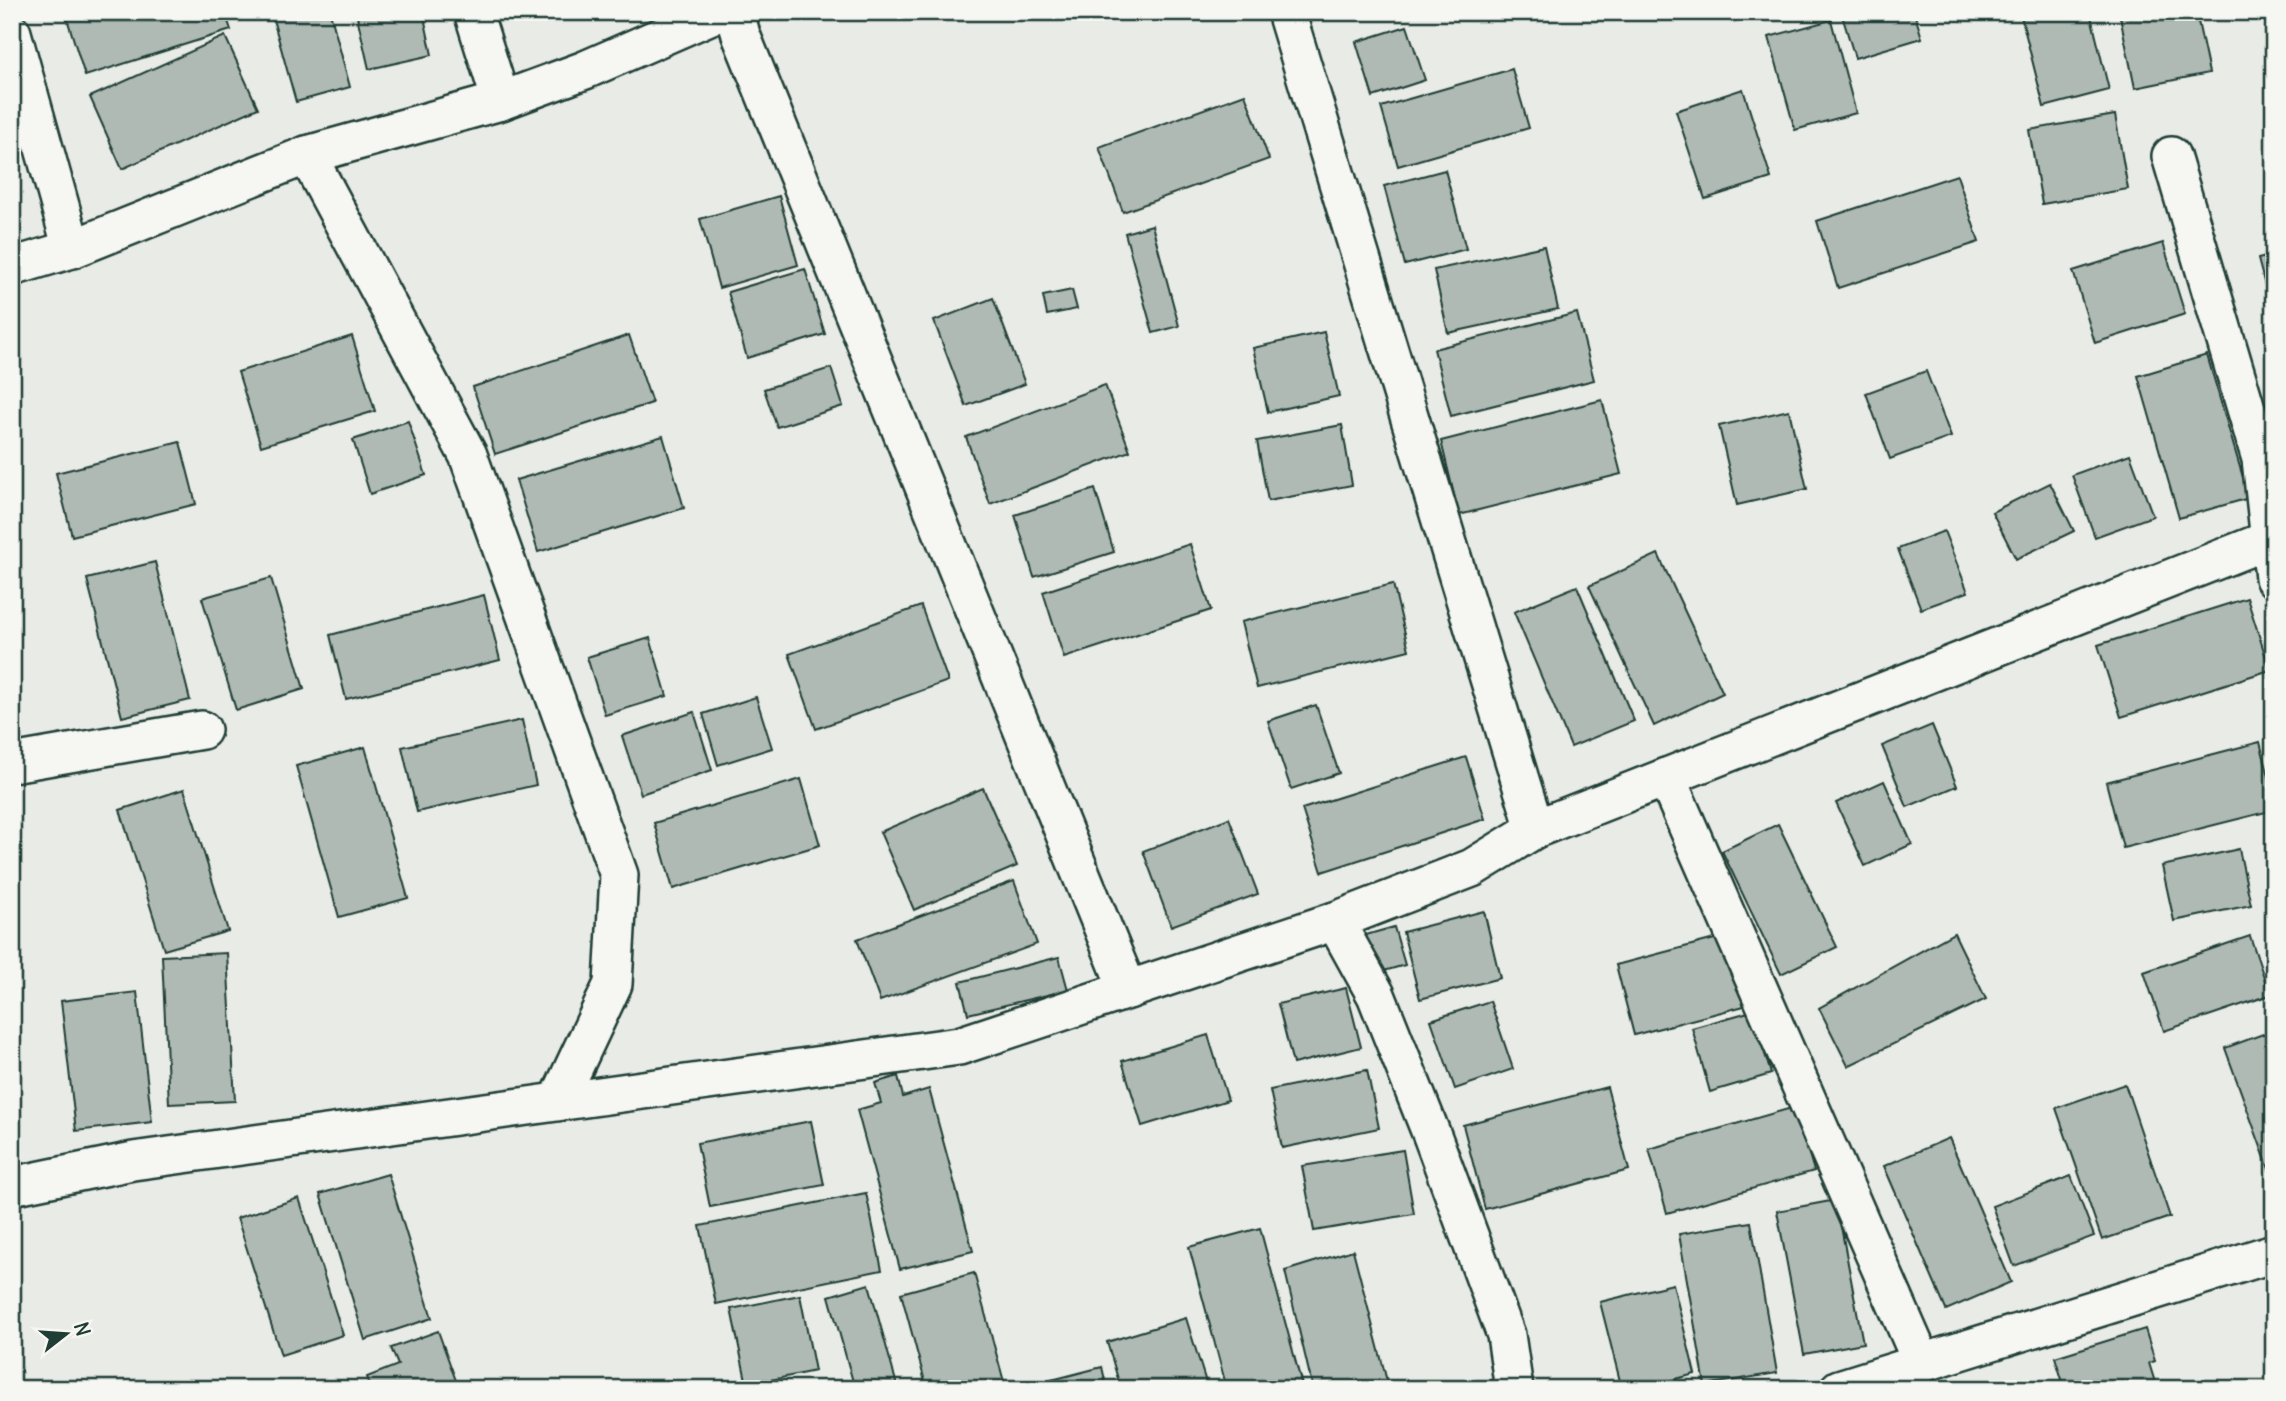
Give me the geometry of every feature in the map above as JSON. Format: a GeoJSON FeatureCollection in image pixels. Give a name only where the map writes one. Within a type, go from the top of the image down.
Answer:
{"type":"FeatureCollection","features":[{"type":"Feature","properties":{"kind":"street"},"geometry":{"type":"LineString","coordinates":[[473,12],[501,101]]}},
{"type":"Feature","properties":{"kind":"street"},"geometry":{"type":"LineString","coordinates":[[12,267],[72,249],[307,155],[501,101],[585,70],[718,12]]}},
{"type":"Feature","properties":{"kind":"street"},"geometry":{"type":"LineString","coordinates":[[735,12],[751,61],[1128,990]]}},
{"type":"Feature","properties":{"kind":"street"},"geometry":{"type":"LineString","coordinates":[[1286,12],[1535,829]]}},
{"type":"Feature","properties":{"kind":"street"},"geometry":{"type":"LineString","coordinates":[[12,33],[72,249]]}},
{"type":"Feature","properties":{"kind":"street"},"geometry":{"type":"LineString","coordinates":[[307,155],[468,455],[619,875],[613,984],[558,1101]]}},
{"type":"Feature","properties":{"kind":"street"},"geometry":{"type":"LineString","coordinates":[[2171,156],[2261,459],[2274,578]]}},
{"type":"Feature","properties":{"kind":"street"},"geometry":{"type":"LineString","coordinates":[[12,1186],[133,1161],[458,1118],[558,1101],[959,1046],[1335,921],[1472,868],[1535,829],[2268,540]]}},
{"type":"Feature","properties":{"kind":"street"},"geometry":{"type":"LineString","coordinates":[[12,763],[202,730]]}},
{"type":"Feature","properties":{"kind":"street"},"geometry":{"type":"LineString","coordinates":[[1666,777],[1922,1363]]}},
{"type":"Feature","properties":{"kind":"street"},"geometry":{"type":"LineString","coordinates":[[1335,921],[1376,995],[1438,1150],[1506,1335],[1514,1389]]}},
{"type":"Feature","properties":{"kind":"street"},"geometry":{"type":"LineString","coordinates":[[1839,1389],[2274,1253]]}},
{"type":"Feature","properties":{"kind":"building"},"geometry":{"type":"Polygon","coordinates":[[[65,12],[225,12],[231,30],[85,76],[65,12]]]}},
{"type":"Feature","properties":{"kind":"building"},"geometry":{"type":"Polygon","coordinates":[[[271,12],[330,12],[350,87],[296,102],[271,12]]]}},
{"type":"Feature","properties":{"kind":"building"},"geometry":{"type":"Polygon","coordinates":[[[356,12],[423,12],[432,55],[369,69],[356,12]]]}},
{"type":"Feature","properties":{"kind":"building"},"geometry":{"type":"Polygon","coordinates":[[[1841,12],[1914,12],[1922,38],[1855,58],[1841,12]]]}},
{"type":"Feature","properties":{"kind":"building"},"geometry":{"type":"Polygon","coordinates":[[[2020,12],[2090,12],[2109,90],[2044,107],[2020,12]]]}},
{"type":"Feature","properties":{"kind":"building"},"geometry":{"type":"Polygon","coordinates":[[[2119,12],[2196,12],[2209,73],[2135,88],[2119,12]]]}},
{"type":"Feature","properties":{"kind":"building"},"geometry":{"type":"Polygon","coordinates":[[[1831,20],[1856,113],[1795,130],[1769,37],[1831,20]]]}},
{"type":"Feature","properties":{"kind":"building"},"geometry":{"type":"Polygon","coordinates":[[[1407,26],[1425,80],[1373,97],[1356,42],[1407,26]]]}},
{"type":"Feature","properties":{"kind":"building"},"geometry":{"type":"Polygon","coordinates":[[[225,36],[258,108],[122,169],[90,97],[225,36]]]}},
{"type":"Feature","properties":{"kind":"building"},"geometry":{"type":"Polygon","coordinates":[[[1512,69],[1529,128],[1398,166],[1381,107],[1512,69]]]}},
{"type":"Feature","properties":{"kind":"building"},"geometry":{"type":"Polygon","coordinates":[[[1743,89],[1771,178],[1705,199],[1676,111],[1743,89]]]}},
{"type":"Feature","properties":{"kind":"building"},"geometry":{"type":"Polygon","coordinates":[[[1245,94],[1269,159],[1123,212],[1099,147],[1245,94]]]}},
{"type":"Feature","properties":{"kind":"building"},"geometry":{"type":"Polygon","coordinates":[[[2115,115],[2128,189],[2042,204],[2029,130],[2115,115]]]}},
{"type":"Feature","properties":{"kind":"building"},"geometry":{"type":"Polygon","coordinates":[[[1445,170],[1466,249],[1405,265],[1384,186],[1445,170]]]}},
{"type":"Feature","properties":{"kind":"building"},"geometry":{"type":"Polygon","coordinates":[[[1957,175],[1979,242],[1838,288],[1817,221],[1957,175]]]}},
{"type":"Feature","properties":{"kind":"building"},"geometry":{"type":"Polygon","coordinates":[[[779,196],[798,265],[719,288],[700,219],[779,196]]]}},
{"type":"Feature","properties":{"kind":"building"},"geometry":{"type":"Polygon","coordinates":[[[1152,225],[1179,326],[1153,333],[1125,233],[1152,225]]]}},
{"type":"Feature","properties":{"kind":"building"},"geometry":{"type":"Polygon","coordinates":[[[2163,243],[2185,314],[2095,343],[2073,271],[2163,243]]]}},
{"type":"Feature","properties":{"kind":"building"},"geometry":{"type":"Polygon","coordinates":[[[1544,246],[1558,309],[1448,333],[1434,270],[1544,246]]]}},
{"type":"Feature","properties":{"kind":"building"},"geometry":{"type":"Polygon","coordinates":[[[2274,255],[2274,320],[2258,259],[2274,255]]]}},
{"type":"Feature","properties":{"kind":"building"},"geometry":{"type":"Polygon","coordinates":[[[805,269],[825,334],[747,358],[728,292],[805,269]]]}},
{"type":"Feature","properties":{"kind":"building"},"geometry":{"type":"Polygon","coordinates":[[[1072,290],[1077,309],[1047,315],[1043,296],[1072,290]]]}},
{"type":"Feature","properties":{"kind":"building"},"geometry":{"type":"Polygon","coordinates":[[[993,298],[1025,384],[966,406],[934,321],[993,298]]]}},
{"type":"Feature","properties":{"kind":"building"},"geometry":{"type":"Polygon","coordinates":[[[1577,313],[1594,380],[1451,416],[1434,349],[1577,313]]]}},
{"type":"Feature","properties":{"kind":"building"},"geometry":{"type":"Polygon","coordinates":[[[1324,332],[1339,396],[1268,412],[1253,348],[1324,332]]]}},
{"type":"Feature","properties":{"kind":"building"},"geometry":{"type":"Polygon","coordinates":[[[629,335],[652,403],[495,454],[473,387],[629,335]]]}},
{"type":"Feature","properties":{"kind":"building"},"geometry":{"type":"Polygon","coordinates":[[[352,336],[375,411],[261,446],[238,372],[352,336]]]}},
{"type":"Feature","properties":{"kind":"building"},"geometry":{"type":"Polygon","coordinates":[[[2207,355],[2249,498],[2179,518],[2138,376],[2207,355]]]}},
{"type":"Feature","properties":{"kind":"building"},"geometry":{"type":"Polygon","coordinates":[[[831,368],[843,406],[777,427],[764,389],[831,368]]]}},
{"type":"Feature","properties":{"kind":"building"},"geometry":{"type":"Polygon","coordinates":[[[1926,371],[1951,437],[1890,459],[1866,393],[1926,371]]]}},
{"type":"Feature","properties":{"kind":"building"},"geometry":{"type":"Polygon","coordinates":[[[1105,385],[1130,451],[990,504],[966,437],[1105,385]]]}},
{"type":"Feature","properties":{"kind":"building"},"geometry":{"type":"Polygon","coordinates":[[[1602,400],[1621,474],[1459,515],[1441,441],[1602,400]]]}},
{"type":"Feature","properties":{"kind":"building"},"geometry":{"type":"Polygon","coordinates":[[[1789,410],[1807,489],[1737,505],[1719,426],[1789,410]]]}},
{"type":"Feature","properties":{"kind":"building"},"geometry":{"type":"Polygon","coordinates":[[[408,421],[426,475],[370,494],[353,440],[408,421]]]}},
{"type":"Feature","properties":{"kind":"building"},"geometry":{"type":"Polygon","coordinates":[[[1342,425],[1352,485],[1268,501],[1257,441],[1342,425]]]}},
{"type":"Feature","properties":{"kind":"building"},"geometry":{"type":"Polygon","coordinates":[[[663,436],[684,508],[538,552],[516,480],[663,436]]]}},
{"type":"Feature","properties":{"kind":"building"},"geometry":{"type":"Polygon","coordinates":[[[180,442],[196,504],[72,536],[56,473],[180,442]]]}},
{"type":"Feature","properties":{"kind":"building"},"geometry":{"type":"Polygon","coordinates":[[[2130,454],[2153,516],[2095,537],[2072,475],[2130,454]]]}},
{"type":"Feature","properties":{"kind":"building"},"geometry":{"type":"Polygon","coordinates":[[[2050,483],[2074,531],[2016,559],[1992,512],[2050,483]]]}},
{"type":"Feature","properties":{"kind":"building"},"geometry":{"type":"Polygon","coordinates":[[[1095,489],[1114,552],[1034,577],[1015,515],[1095,489]]]}},
{"type":"Feature","properties":{"kind":"building"},"geometry":{"type":"Polygon","coordinates":[[[1944,531],[1968,592],[1921,609],[1898,549],[1944,531]]]}},
{"type":"Feature","properties":{"kind":"building"},"geometry":{"type":"Polygon","coordinates":[[[1190,544],[1211,610],[1064,658],[1043,592],[1190,544]]]}},
{"type":"Feature","properties":{"kind":"building"},"geometry":{"type":"Polygon","coordinates":[[[1658,554],[1723,693],[1654,726],[1589,586],[1658,554]]]}},
{"type":"Feature","properties":{"kind":"building"},"geometry":{"type":"Polygon","coordinates":[[[155,562],[190,700],[122,717],[87,579],[155,562]]]}},
{"type":"Feature","properties":{"kind":"building"},"geometry":{"type":"Polygon","coordinates":[[[271,578],[304,689],[236,710],[202,598],[271,578]]]}},
{"type":"Feature","properties":{"kind":"building"},"geometry":{"type":"Polygon","coordinates":[[[1393,584],[1409,650],[1257,688],[1241,622],[1393,584]]]}},
{"type":"Feature","properties":{"kind":"building"},"geometry":{"type":"Polygon","coordinates":[[[1577,586],[1634,721],[1571,747],[1514,612],[1577,586]]]}},
{"type":"Feature","properties":{"kind":"building"},"geometry":{"type":"Polygon","coordinates":[[[484,595],[500,660],[346,699],[330,635],[484,595]]]}},
{"type":"Feature","properties":{"kind":"building"},"geometry":{"type":"Polygon","coordinates":[[[2247,598],[2270,670],[2121,717],[2098,645],[2247,598]]]}},
{"type":"Feature","properties":{"kind":"building"},"geometry":{"type":"Polygon","coordinates":[[[921,606],[948,681],[816,729],[789,654],[921,606]]]}},
{"type":"Feature","properties":{"kind":"building"},"geometry":{"type":"Polygon","coordinates":[[[650,638],[667,696],[605,715],[587,657],[650,638]]]}},
{"type":"Feature","properties":{"kind":"building"},"geometry":{"type":"Polygon","coordinates":[[[756,697],[772,748],[718,765],[703,714],[756,697]]]}},
{"type":"Feature","properties":{"kind":"building"},"geometry":{"type":"Polygon","coordinates":[[[1316,705],[1339,773],[1291,789],[1268,721],[1316,705]]]}},
{"type":"Feature","properties":{"kind":"building"},"geometry":{"type":"Polygon","coordinates":[[[694,712],[712,770],[641,794],[622,736],[694,712]]]}},
{"type":"Feature","properties":{"kind":"building"},"geometry":{"type":"Polygon","coordinates":[[[522,720],[536,785],[417,812],[402,747],[522,720]]]}},
{"type":"Feature","properties":{"kind":"building"},"geometry":{"type":"Polygon","coordinates":[[[1932,725],[1957,786],[1907,807],[1882,746],[1932,725]]]}},
{"type":"Feature","properties":{"kind":"building"},"geometry":{"type":"Polygon","coordinates":[[[2260,742],[2274,796],[2274,810],[2123,848],[2106,782],[2260,742]]]}},
{"type":"Feature","properties":{"kind":"building"},"geometry":{"type":"Polygon","coordinates":[[[365,747],[408,898],[339,917],[296,766],[365,747]]]}},
{"type":"Feature","properties":{"kind":"building"},"geometry":{"type":"Polygon","coordinates":[[[1466,757],[1485,819],[1322,872],[1302,809],[1466,757]]]}},
{"type":"Feature","properties":{"kind":"building"},"geometry":{"type":"Polygon","coordinates":[[[801,779],[820,845],[673,889],[654,823],[801,779]]]}},
{"type":"Feature","properties":{"kind":"building"},"geometry":{"type":"Polygon","coordinates":[[[1884,781],[1912,844],[1865,866],[1836,803],[1884,781]]]}},
{"type":"Feature","properties":{"kind":"building"},"geometry":{"type":"Polygon","coordinates":[[[983,788],[1017,866],[914,910],[880,832],[983,788]]]}},
{"type":"Feature","properties":{"kind":"building"},"geometry":{"type":"Polygon","coordinates":[[[184,789],[228,931],[164,950],[120,810],[184,789]]]}},
{"type":"Feature","properties":{"kind":"building"},"geometry":{"type":"Polygon","coordinates":[[[1229,818],[1258,894],[1171,926],[1143,851],[1229,818]]]}},
{"type":"Feature","properties":{"kind":"building"},"geometry":{"type":"Polygon","coordinates":[[[1778,824],[1837,947],[1781,974],[1722,851],[1778,824]]]}},
{"type":"Feature","properties":{"kind":"building"},"geometry":{"type":"Polygon","coordinates":[[[2239,849],[2251,905],[2174,921],[2162,866],[2239,849]]]}},
{"type":"Feature","properties":{"kind":"building"},"geometry":{"type":"Polygon","coordinates":[[[1014,881],[1037,944],[880,1001],[857,939],[1014,881]]]}},
{"type":"Feature","properties":{"kind":"building"},"geometry":{"type":"Polygon","coordinates":[[[1484,911],[1500,978],[1420,999],[1403,932],[1484,911]]]}},
{"type":"Feature","properties":{"kind":"building"},"geometry":{"type":"Polygon","coordinates":[[[1394,927],[1405,965],[1377,973],[1366,935],[1394,927]]]}},
{"type":"Feature","properties":{"kind":"building"},"geometry":{"type":"Polygon","coordinates":[[[1954,933],[1986,999],[1848,1066],[1819,1008],[1954,933]]]}},
{"type":"Feature","properties":{"kind":"building"},"geometry":{"type":"Polygon","coordinates":[[[1726,936],[1744,1006],[1634,1035],[1616,965],[1726,936]]]}},
{"type":"Feature","properties":{"kind":"building"},"geometry":{"type":"Polygon","coordinates":[[[2250,936],[2270,995],[2164,1031],[2144,972],[2250,936]]]}},
{"type":"Feature","properties":{"kind":"building"},"geometry":{"type":"Polygon","coordinates":[[[227,953],[235,1101],[169,1104],[162,956],[227,953]]]}},
{"type":"Feature","properties":{"kind":"building"},"geometry":{"type":"Polygon","coordinates":[[[1059,957],[1068,990],[968,1014],[960,982],[1059,957]]]}},
{"type":"Feature","properties":{"kind":"building"},"geometry":{"type":"Polygon","coordinates":[[[1346,988],[1361,1047],[1293,1064],[1278,1004],[1346,988]]]}},
{"type":"Feature","properties":{"kind":"building"},"geometry":{"type":"Polygon","coordinates":[[[137,992],[152,1122],[76,1131],[61,1001],[137,992]]]}},
{"type":"Feature","properties":{"kind":"building"},"geometry":{"type":"Polygon","coordinates":[[[1490,1001],[1513,1069],[1455,1089],[1431,1020],[1490,1001]]]}},
{"type":"Feature","properties":{"kind":"building"},"geometry":{"type":"Polygon","coordinates":[[[1752,1011],[1771,1074],[1710,1092],[1692,1028],[1752,1011]]]}},
{"type":"Feature","properties":{"kind":"building"},"geometry":{"type":"Polygon","coordinates":[[[2274,1030],[2274,1183],[2225,1048],[2274,1030]]]}},
{"type":"Feature","properties":{"kind":"building"},"geometry":{"type":"Polygon","coordinates":[[[1208,1035],[1228,1100],[1142,1126],[1122,1061],[1208,1035]]]}},
{"type":"Feature","properties":{"kind":"building"},"geometry":{"type":"Polygon","coordinates":[[[1367,1070],[1379,1128],[1282,1148],[1270,1090],[1367,1070]]]}},
{"type":"Feature","properties":{"kind":"building"},"geometry":{"type":"Polygon","coordinates":[[[898,1076],[903,1097],[929,1089],[973,1251],[900,1269],[857,1110],[881,1103],[875,1083],[898,1076]]]}},
{"type":"Feature","properties":{"kind":"building"},"geometry":{"type":"Polygon","coordinates":[[[2125,1084],[2170,1217],[2102,1240],[2056,1108],[2125,1084]]]}},
{"type":"Feature","properties":{"kind":"building"},"geometry":{"type":"Polygon","coordinates":[[[1607,1087],[1629,1170],[1485,1209],[1463,1125],[1607,1087]]]}},
{"type":"Feature","properties":{"kind":"building"},"geometry":{"type":"Polygon","coordinates":[[[1795,1107],[1814,1171],[1667,1213],[1649,1149],[1795,1107]]]}},
{"type":"Feature","properties":{"kind":"building"},"geometry":{"type":"Polygon","coordinates":[[[811,1121],[824,1185],[710,1207],[697,1143],[811,1121]]]}},
{"type":"Feature","properties":{"kind":"building"},"geometry":{"type":"Polygon","coordinates":[[[1949,1138],[2011,1282],[1946,1310],[1884,1166],[1949,1138]]]}},
{"type":"Feature","properties":{"kind":"building"},"geometry":{"type":"Polygon","coordinates":[[[1403,1150],[1414,1214],[1314,1231],[1302,1166],[1403,1150]]]}},
{"type":"Feature","properties":{"kind":"building"},"geometry":{"type":"Polygon","coordinates":[[[388,1174],[432,1318],[365,1340],[320,1194],[388,1174]]]}},
{"type":"Feature","properties":{"kind":"building"},"geometry":{"type":"Polygon","coordinates":[[[2071,1176],[2094,1236],[2014,1266],[1992,1206],[2071,1176]]]}},
{"type":"Feature","properties":{"kind":"building"},"geometry":{"type":"Polygon","coordinates":[[[866,1193],[882,1270],[716,1304],[700,1226],[866,1193]]]}},
{"type":"Feature","properties":{"kind":"building"},"geometry":{"type":"Polygon","coordinates":[[[299,1198],[343,1335],[281,1355],[237,1218],[299,1198]]]}},
{"type":"Feature","properties":{"kind":"building"},"geometry":{"type":"Polygon","coordinates":[[[1836,1200],[1863,1343],[1804,1354],[1777,1211],[1836,1200]]]}},
{"type":"Feature","properties":{"kind":"building"},"geometry":{"type":"Polygon","coordinates":[[[1751,1222],[1777,1373],[1705,1385],[1679,1234],[1751,1222]]]}},
{"type":"Feature","properties":{"kind":"building"},"geometry":{"type":"Polygon","coordinates":[[[1260,1228],[1303,1389],[1227,1389],[1189,1247],[1260,1228]]]}},
{"type":"Feature","properties":{"kind":"building"},"geometry":{"type":"Polygon","coordinates":[[[1353,1250],[1389,1389],[1313,1389],[1285,1271],[1353,1250]]]}},
{"type":"Feature","properties":{"kind":"building"},"geometry":{"type":"Polygon","coordinates":[[[974,1273],[1006,1389],[927,1389],[901,1293],[974,1273]]]}},
{"type":"Feature","properties":{"kind":"building"},"geometry":{"type":"Polygon","coordinates":[[[869,1284],[898,1389],[855,1389],[829,1296],[869,1284]]]}},
{"type":"Feature","properties":{"kind":"building"},"geometry":{"type":"Polygon","coordinates":[[[1673,1284],[1695,1374],[1637,1389],[1622,1389],[1600,1302],[1673,1284]]]}},
{"type":"Feature","properties":{"kind":"building"},"geometry":{"type":"Polygon","coordinates":[[[800,1295],[815,1371],[747,1385],[731,1309],[800,1295]]]}},
{"type":"Feature","properties":{"kind":"building"},"geometry":{"type":"Polygon","coordinates":[[[1186,1318],[1208,1389],[1121,1389],[1107,1342],[1186,1318]]]}},
{"type":"Feature","properties":{"kind":"building"},"geometry":{"type":"Polygon","coordinates":[[[2145,1329],[2155,1361],[2149,1363],[2157,1389],[2065,1389],[2055,1357],[2145,1329]]]}},
{"type":"Feature","properties":{"kind":"building"},"geometry":{"type":"Polygon","coordinates":[[[438,1331],[459,1389],[371,1389],[367,1377],[398,1365],[391,1348],[438,1331]]]}},
{"type":"Feature","properties":{"kind":"building"},"geometry":{"type":"Polygon","coordinates":[[[1102,1367],[1107,1389],[1042,1389],[1040,1383],[1102,1367]]]}}]}
